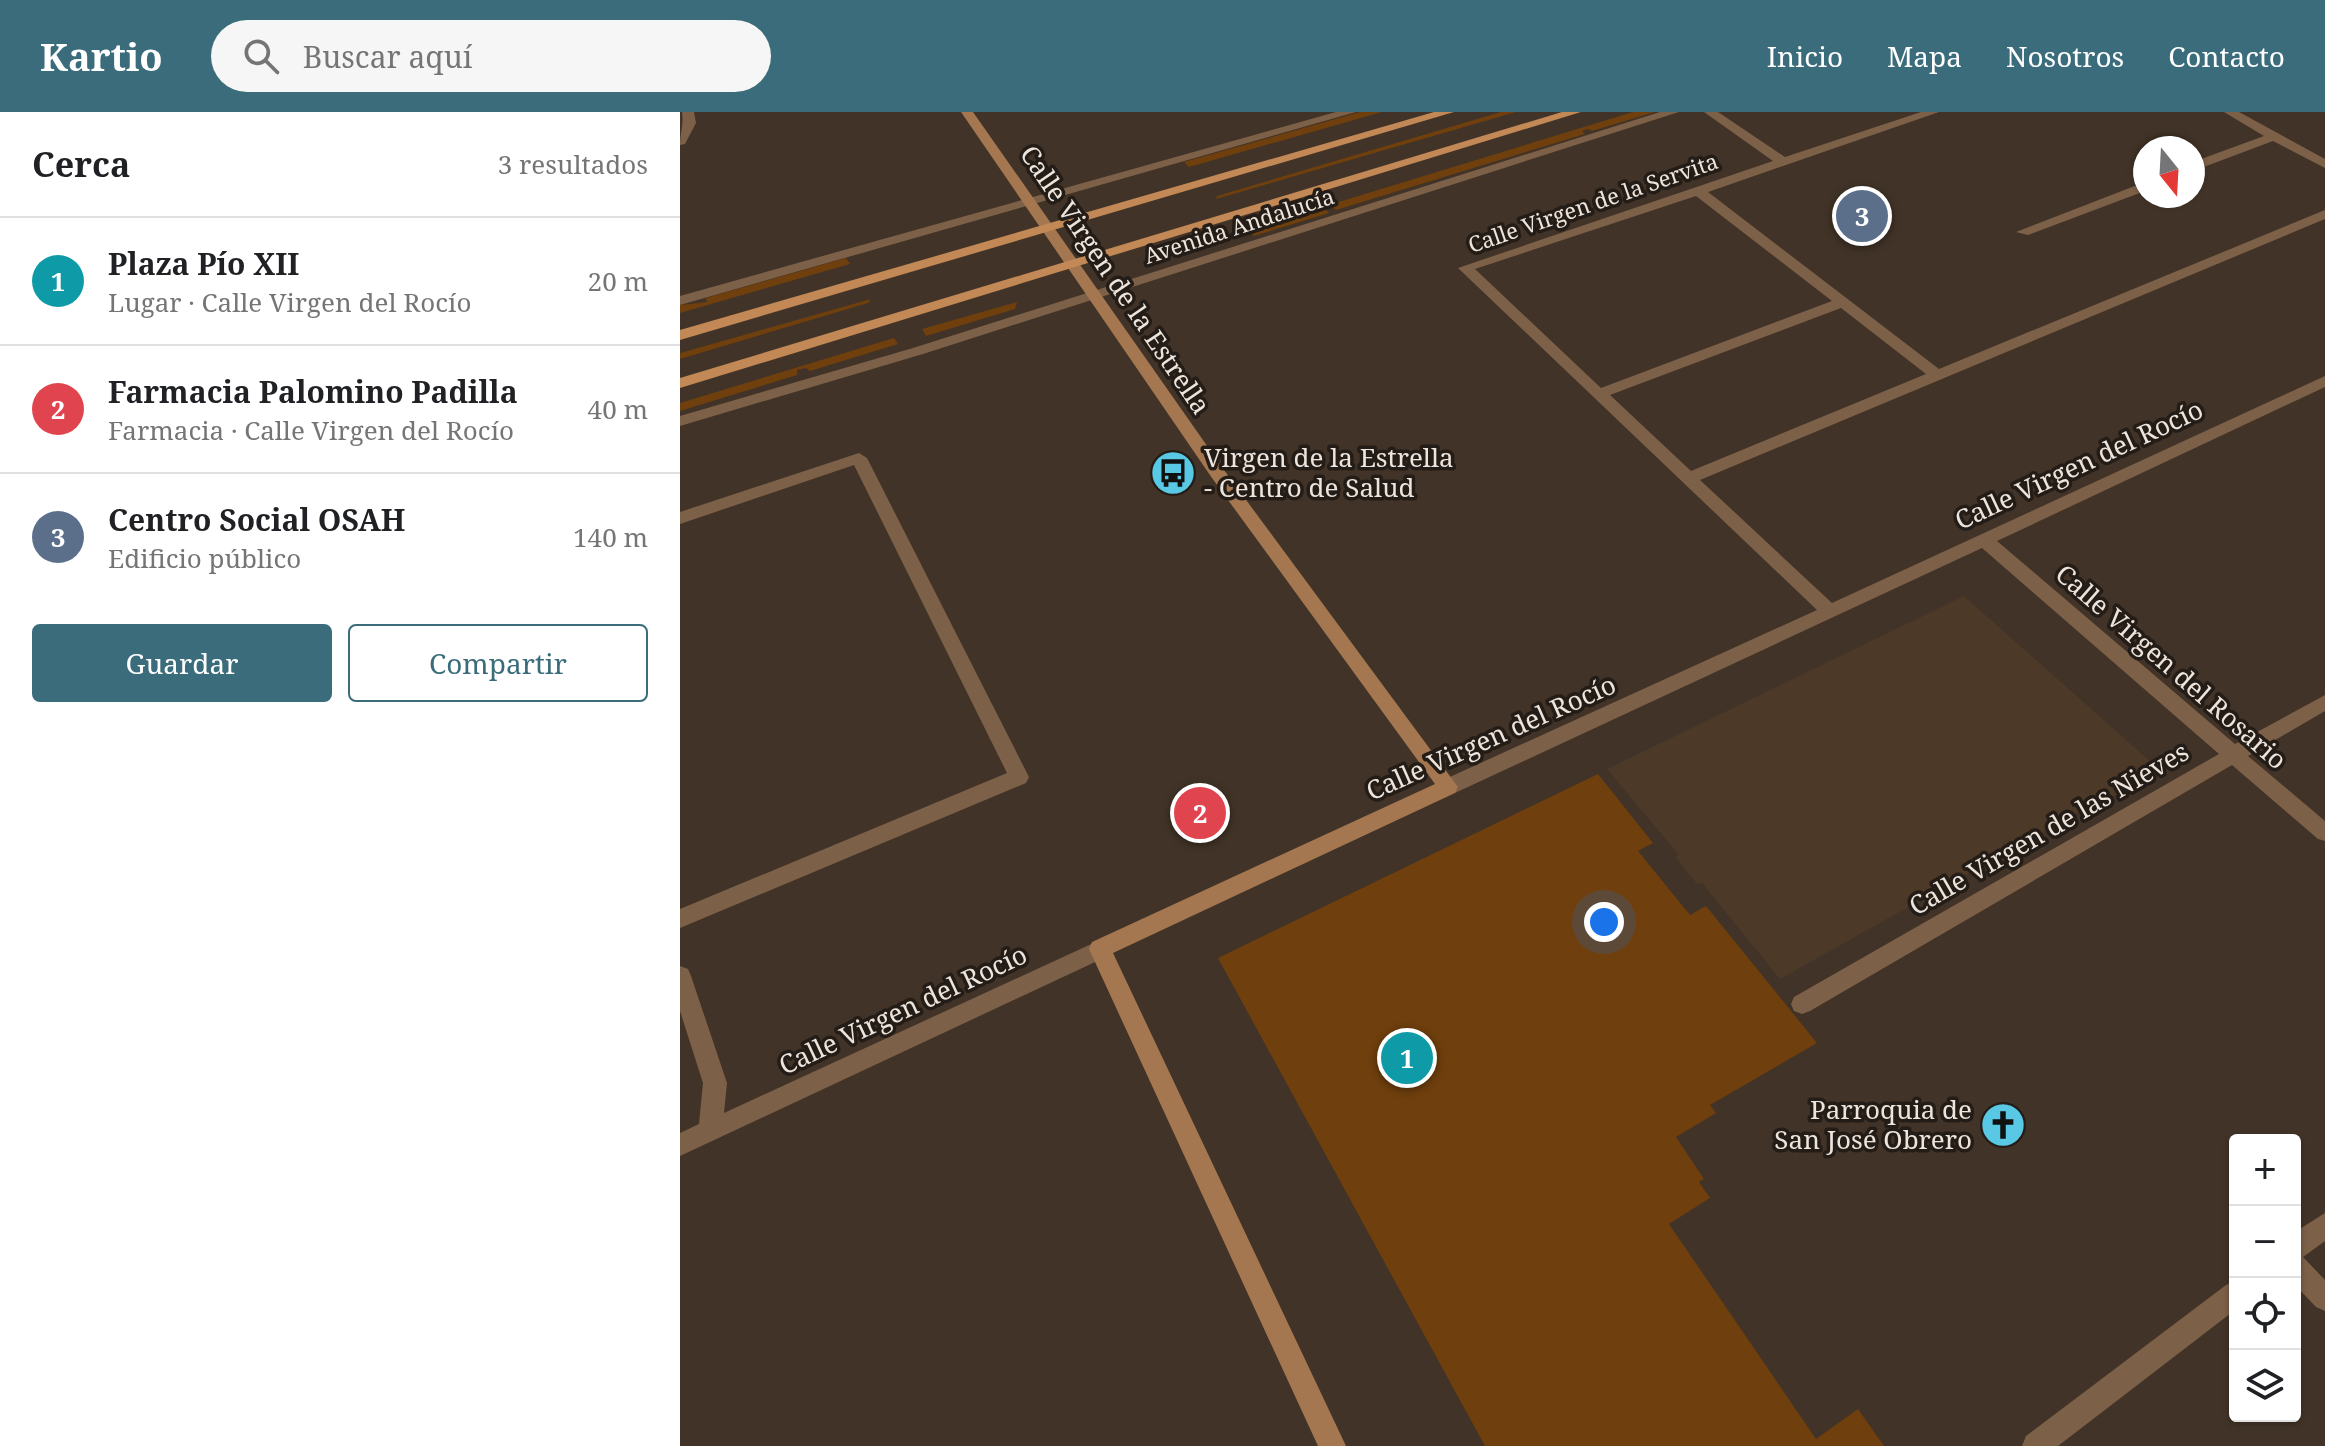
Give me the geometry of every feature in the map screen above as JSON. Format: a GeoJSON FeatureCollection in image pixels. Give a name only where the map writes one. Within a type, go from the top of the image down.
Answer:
{"type":"FeatureCollection","features":[{"type":"Feature","properties":{"kind":"main road","name":"Avenida Andalucía"},"geometry":{"type":"LineString","coordinates":[[680,335],[1448,112]]}},
{"type":"Feature","properties":{"kind":"main road","name":"Avenida Andalucía"},"geometry":{"type":"LineString","coordinates":[[680,383],[1575,112]]}},
{"type":"Feature","properties":{"kind":"street"},"geometry":{"type":"LineString","coordinates":[[680,141],[690,123],[688,112]]}},
{"type":"Feature","properties":{"kind":"street","name":"Calle Virgen de la Estrella"},"geometry":{"type":"LineString","coordinates":[[967,112],[1218,474],[1448,787]]}},
{"type":"Feature","properties":{"kind":"street"},"geometry":{"type":"LineString","coordinates":[[680,301],[1350,112]]}},
{"type":"Feature","properties":{"kind":"street","name":"Avenida Andalucía"},"geometry":{"type":"LineString","coordinates":[[680,421],[1093,296],[1673,112]]}},
{"type":"Feature","properties":{"kind":"street"},"geometry":{"type":"LineString","coordinates":[[1710,112],[1782,161]]}},
{"type":"Feature","properties":{"kind":"street","name":"Calle Virgen de la Servita"},"geometry":{"type":"LineString","coordinates":[[1830,612],[1465,268],[1933,112]]}},
{"type":"Feature","properties":{"kind":"street"},"geometry":{"type":"LineString","coordinates":[[2230,112],[2325,164]]}},
{"type":"Feature","properties":{"kind":"street"},"geometry":{"type":"LineString","coordinates":[[2205,162],[2274,136]]}},
{"type":"Feature","properties":{"kind":"street"},"geometry":{"type":"LineString","coordinates":[[1697,190],[1937,375]]}},
{"type":"Feature","properties":{"kind":"street"},"geometry":{"type":"LineString","coordinates":[[2023,232],[2133,191]]}},
{"type":"Feature","properties":{"kind":"street"},"geometry":{"type":"LineString","coordinates":[[1689,478],[2321,220]]}},
{"type":"Feature","properties":{"kind":"street"},"geometry":{"type":"LineString","coordinates":[[1599,394],[1843,302]]}},
{"type":"Feature","properties":{"kind":"street","name":"Calle Virgen del Rocío"},"geometry":{"type":"LineString","coordinates":[[680,1145],[2325,381]]}},
{"type":"Feature","properties":{"kind":"street"},"geometry":{"type":"LineString","coordinates":[[680,518],[859,458],[1019,777],[680,919]]}},
{"type":"Feature","properties":{"kind":"street","name":"Calle Virgen del Rosario"},"geometry":{"type":"LineString","coordinates":[[1984,540],[2325,833]]}},
{"type":"Feature","properties":{"kind":"street","name":"Calle Virgen de las Nieves"},"geometry":{"type":"LineString","coordinates":[[1802,1004],[2325,702]]}},
{"type":"Feature","properties":{"kind":"street"},"geometry":{"type":"LineString","coordinates":[[1100,949],[1332,1446]]}},
{"type":"Feature","properties":{"kind":"street"},"geometry":{"type":"LineString","coordinates":[[680,976],[715,1083],[710,1131]]}},
{"type":"Feature","properties":{"kind":"street"},"geometry":{"type":"LineString","coordinates":[[2301,1243],[2325,1225]]}},
{"type":"Feature","properties":{"kind":"street"},"geometry":{"type":"LineString","coordinates":[[2301,1273],[2325,1298]]}},
{"type":"Feature","properties":{"kind":"street"},"geometry":{"type":"LineString","coordinates":[[2036,1446],[2229,1299]]}},
{"type":"Feature","properties":{"kind":"shaded area"},"geometry":{"type":"Polygon","coordinates":[[[1360,112],[1382,112],[1189,167],[1184,162],[1360,112]]]}},
{"type":"Feature","properties":{"kind":"shaded area"},"geometry":{"type":"Polygon","coordinates":[[[1501,112],[1516,112],[1216,199],[1217,196],[1501,112]]]}},
{"type":"Feature","properties":{"kind":"shaded area"},"geometry":{"type":"Polygon","coordinates":[[[1633,112],[1655,112],[1592,131],[1588,129],[1582,131],[1585,134],[1336,210],[1333,207],[1325,209],[1329,213],[1254,236],[1247,230],[1633,112]]]}},
{"type":"Feature","properties":{"kind":"shaded area"},"geometry":{"type":"Polygon","coordinates":[[[846,258],[850,264],[680,313],[680,305],[707,302],[706,298],[846,258]]]}},
{"type":"Feature","properties":{"kind":"shaded area"},"geometry":{"type":"Polygon","coordinates":[[[871,299],[868,303],[680,359],[680,353],[871,299]]]}},
{"type":"Feature","properties":{"kind":"shaded area"},"geometry":{"type":"Polygon","coordinates":[[[1017,302],[1015,309],[926,336],[922,329],[1017,302]]]}},
{"type":"Feature","properties":{"kind":"shaded area"},"geometry":{"type":"Polygon","coordinates":[[[894,338],[898,344],[810,371],[806,368],[797,370],[797,375],[680,411],[680,403],[894,338]]]}},
{"type":"Feature","properties":{"kind":"shaded area"},"geometry":{"type":"Polygon","coordinates":[[[1964,596],[2160,770],[2106,800],[2103,798],[1780,979],[1702,883],[1697,884],[1676,858],[1678,854],[1607,769],[1964,596]]]}},
{"type":"Feature","properties":{"kind":"shaded area"},"geometry":{"type":"Polygon","coordinates":[[[1598,774],[1653,843],[1638,851],[1690,915],[1706,906],[1817,1043],[1710,1105],[1716,1113],[1676,1137],[1704,1179],[1699,1182],[1710,1198],[1669,1224],[1816,1439],[1858,1409],[1884,1446],[1485,1446],[1218,958],[1598,774]]]}},
{"type":"Feature","properties":{"kind":"place","name":"Centro Social OSAH"},"geometry":{"type":"Point","coordinates":[1862,216]}},
{"type":"Feature","properties":{"kind":"place","name":"Virgen de la Estrella - Centro de Salud"},"geometry":{"type":"Point","coordinates":[1173,473]}},
{"type":"Feature","properties":{"kind":"place","name":"Farmacia Palomino Padilla"},"geometry":{"type":"Point","coordinates":[1200,813]}},
{"type":"Feature","properties":{"kind":"place","name":"Plaza Pío XII"},"geometry":{"type":"Point","coordinates":[1407,1058]}},
{"type":"Feature","properties":{"kind":"place","name":"Parroquia de San José Obrero"},"geometry":{"type":"Point","coordinates":[2003,1125]}}]}
